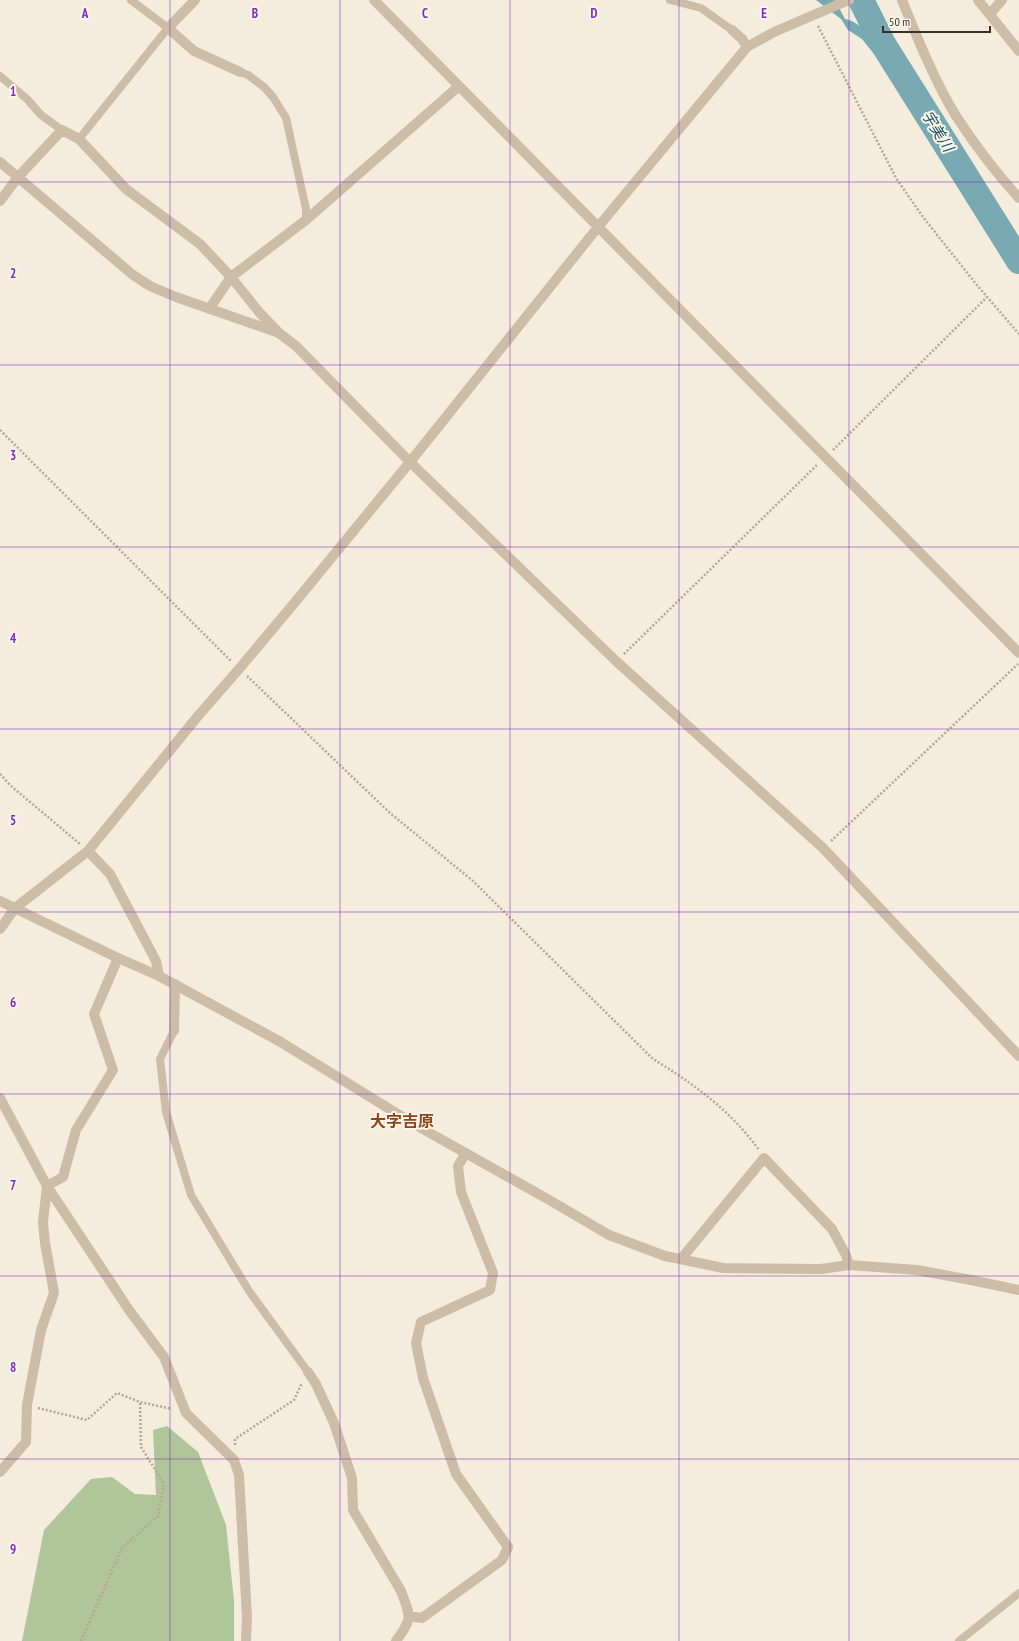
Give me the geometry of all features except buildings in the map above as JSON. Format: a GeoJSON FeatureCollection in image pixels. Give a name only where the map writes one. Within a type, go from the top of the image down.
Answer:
{"type":"FeatureCollection","features":[{"type":"Feature","properties":{"kind":"street"},"geometry":{"type":"LineString","coordinates":[[195,0],[168,28],[194,51],[240,72]]}},
{"type":"Feature","properties":{"kind":"street"},"geometry":{"type":"LineString","coordinates":[[374,0],[1019,653]]}},
{"type":"Feature","properties":{"kind":"street"},"geometry":{"type":"LineString","coordinates":[[0,929],[15,908],[88,851],[198,716],[239,669],[410,462],[598,227],[746,48],[774,32],[849,0]]}},
{"type":"Feature","properties":{"kind":"street"},"geometry":{"type":"LineString","coordinates":[[902,0],[934,73],[956,115],[998,174],[1019,198]]}},
{"type":"Feature","properties":{"kind":"street"},"geometry":{"type":"LineString","coordinates":[[978,0],[1019,51]]}},
{"type":"Feature","properties":{"kind":"street"},"geometry":{"type":"LineString","coordinates":[[990,14],[1002,0]]}},
{"type":"Feature","properties":{"kind":"street"},"geometry":{"type":"LineString","coordinates":[[732,30],[742,39],[746,48]]}},
{"type":"Feature","properties":{"kind":"street"},"geometry":{"type":"LineString","coordinates":[[209,309],[231,277],[306,220],[459,86]]}},
{"type":"Feature","properties":{"kind":"street"},"geometry":{"type":"LineString","coordinates":[[0,201],[18,177],[62,130],[79,139],[126,189],[200,244],[231,277],[259,312],[279,333],[296,346],[410,462],[616,661],[823,848],[1019,1056]]}},
{"type":"Feature","properties":{"kind":"street"},"geometry":{"type":"LineString","coordinates":[[0,162],[133,275],[150,286],[176,297],[279,333]]}},
{"type":"Feature","properties":{"kind":"street"},"geometry":{"type":"LineString","coordinates":[[88,851],[110,874],[156,961],[159,976]]}},
{"type":"Feature","properties":{"kind":"street"},"geometry":{"type":"LineString","coordinates":[[0,901],[118,958],[159,976],[280,1041],[414,1124],[609,1235],[665,1256],[723,1268],[821,1269],[849,1265],[917,1270],[1019,1290]]}},
{"type":"Feature","properties":{"kind":"street"},"geometry":{"type":"LineString","coordinates":[[47,1186],[63,1177],[76,1130],[113,1070],[94,1014],[118,958]]}},
{"type":"Feature","properties":{"kind":"street"},"geometry":{"type":"LineString","coordinates":[[174,1031],[175,984]]}},
{"type":"Feature","properties":{"kind":"street"},"geometry":{"type":"LineString","coordinates":[[0,1098],[47,1186],[129,1310],[164,1357],[186,1413],[234,1460],[239,1475],[247,1617],[246,1641]]}},
{"type":"Feature","properties":{"kind":"street"},"geometry":{"type":"LineString","coordinates":[[409,1616],[422,1618],[502,1560],[508,1547],[456,1474],[423,1378],[416,1343],[421,1322],[490,1290],[493,1273],[461,1192],[458,1166],[466,1154]]}},
{"type":"Feature","properties":{"kind":"street"},"geometry":{"type":"LineString","coordinates":[[681,1259],[764,1158],[832,1229],[846,1255],[849,1265]]}},
{"type":"Feature","properties":{"kind":"street"},"geometry":{"type":"LineString","coordinates":[[0,1472],[26,1442],[27,1406],[41,1330],[54,1293],[44,1229],[47,1186]]}},
{"type":"Feature","properties":{"kind":"street"},"geometry":{"type":"LineString","coordinates":[[308,1372],[316,1384],[334,1423],[352,1478],[353,1510],[401,1591],[409,1616],[409,1622],[396,1641]]}},
{"type":"Feature","properties":{"kind":"lane"},"geometry":{"type":"LineString","coordinates":[[79,139],[168,28],[131,0]]}},
{"type":"Feature","properties":{"kind":"lane"},"geometry":{"type":"LineString","coordinates":[[670,0],[701,8],[732,30]]}},
{"type":"Feature","properties":{"kind":"lane"},"geometry":{"type":"LineString","coordinates":[[240,72],[248,75],[264,87],[273,97],[286,118],[306,209],[306,220]]}},
{"type":"Feature","properties":{"kind":"lane"},"geometry":{"type":"LineString","coordinates":[[0,76],[27,100],[40,115],[62,130]]}},
{"type":"Feature","properties":{"kind":"lane"},"geometry":{"type":"LineString","coordinates":[[174,1031],[160,1059],[166,1112],[191,1195],[249,1291],[308,1372]]}},
{"type":"Feature","properties":{"kind":"lane"},"geometry":{"type":"LineString","coordinates":[[959,1641],[1019,1593]]}},
{"type":"Feature","properties":{"kind":"path"},"geometry":{"type":"LineString","coordinates":[[813,15],[896,178],[923,216],[987,297],[1019,334]]}},
{"type":"Feature","properties":{"kind":"path"},"geometry":{"type":"LineString","coordinates":[[616,661],[987,297]]}},
{"type":"Feature","properties":{"kind":"path"},"geometry":{"type":"LineString","coordinates":[[0,430],[239,669],[390,813],[472,881],[653,1060],[683,1077],[716,1103],[747,1133],[764,1158]]}},
{"type":"Feature","properties":{"kind":"path"},"geometry":{"type":"LineString","coordinates":[[823,848],[1019,663]]}},
{"type":"Feature","properties":{"kind":"path"},"geometry":{"type":"LineString","coordinates":[[0,774],[11,786],[88,851]]}},
{"type":"Feature","properties":{"kind":"path"},"geometry":{"type":"LineString","coordinates":[[234,1460],[235,1439],[294,1400],[308,1372]]}},
{"type":"Feature","properties":{"kind":"path"},"geometry":{"type":"LineString","coordinates":[[27,1406],[87,1420],[117,1393],[140,1402],[186,1413]]}},
{"type":"Feature","properties":{"kind":"path"},"geometry":{"type":"LineString","coordinates":[[81,1641],[122,1548],[158,1516],[164,1484],[141,1447],[140,1402]]}},
{"type":"Feature","properties":{"kind":"green space"},"geometry":{"type":"Polygon","coordinates":[[[167,1426],[198,1452],[226,1525],[234,1601],[234,1641],[22,1641],[44,1530],[91,1479],[112,1477],[135,1494],[156,1495],[153,1430],[167,1426]]]}},
{"type":"Feature","properties":{"kind":"water"},"geometry":{"type":"Polygon","coordinates":[[[816,0],[835,0],[845,19],[856,23],[865,31],[877,52],[874,54],[862,39],[848,30],[841,19],[816,0]]]}},
{"type":"Feature","properties":{"kind":"waterway","name":"宇美川"},"geometry":{"type":"LineString","coordinates":[[861,0],[883,44],[1019,261]]}},
{"type":"Feature","properties":{"kind":"district","name":"大字吉原"},"geometry":{"type":"Point","coordinates":[402,1121]}}]}
